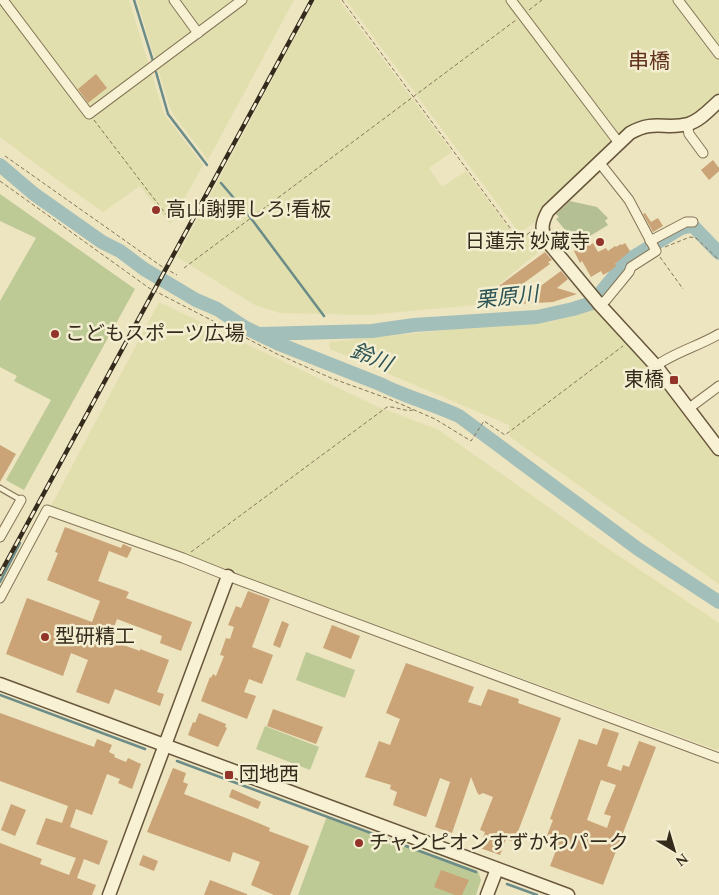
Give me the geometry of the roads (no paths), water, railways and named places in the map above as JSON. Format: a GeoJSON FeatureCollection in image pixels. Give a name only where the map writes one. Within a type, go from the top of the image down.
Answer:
{"type":"FeatureCollection","features":[{"type":"Feature","properties":{"kind":"street"},"geometry":{"type":"LineString","coordinates":[[3,0],[89,114],[242,0]]}},
{"type":"Feature","properties":{"kind":"street"},"geometry":{"type":"LineString","coordinates":[[174,0],[198,33]]}},
{"type":"Feature","properties":{"kind":"street"},"geometry":{"type":"LineString","coordinates":[[511,0],[619,143]]}},
{"type":"Feature","properties":{"kind":"street"},"geometry":{"type":"LineString","coordinates":[[678,0],[719,54]]}},
{"type":"Feature","properties":{"kind":"street"},"geometry":{"type":"LineString","coordinates":[[719,100],[704,115],[687,124],[646,125],[630,133],[548,211],[542,228],[547,241],[631,340],[656,366],[719,449]]}},
{"type":"Feature","properties":{"kind":"street"},"geometry":{"type":"LineString","coordinates":[[687,124],[689,134],[703,153]]}},
{"type":"Feature","properties":{"kind":"street"},"geometry":{"type":"LineString","coordinates":[[597,301],[618,286],[631,267],[656,251],[629,200],[600,162]]}},
{"type":"Feature","properties":{"kind":"street"},"geometry":{"type":"LineString","coordinates":[[650,240],[686,222],[693,222]]}},
{"type":"Feature","properties":{"kind":"street"},"geometry":{"type":"LineString","coordinates":[[656,366],[719,334]]}},
{"type":"Feature","properties":{"kind":"street"},"geometry":{"type":"LineString","coordinates":[[688,409],[719,386]]}},
{"type":"Feature","properties":{"kind":"street"},"geometry":{"type":"LineString","coordinates":[[0,537],[21,500]]}},
{"type":"Feature","properties":{"kind":"street"},"geometry":{"type":"LineString","coordinates":[[0,598],[47,510],[183,558],[719,758]]}},
{"type":"Feature","properties":{"kind":"street"},"geometry":{"type":"LineString","coordinates":[[109,895],[228,576]]}},
{"type":"Feature","properties":{"kind":"street"},"geometry":{"type":"LineString","coordinates":[[0,684],[568,895]]}},
{"type":"Feature","properties":{"kind":"street"},"geometry":{"type":"LineString","coordinates":[[487,895],[497,869]]}},
{"type":"Feature","properties":{"kind":"lane"},"geometry":{"type":"LineString","coordinates":[[0,488],[21,500]]}},
{"type":"Feature","properties":{"kind":"waterway"},"geometry":{"type":"LineString","coordinates":[[134,0],[153,61]]}},
{"type":"Feature","properties":{"kind":"waterway"},"geometry":{"type":"LineString","coordinates":[[156,72],[168,114],[207,165]]}},
{"type":"Feature","properties":{"kind":"waterway","name":"鈴川"},"geometry":{"type":"LineString","coordinates":[[0,165],[34,194],[102,242],[120,251],[144,269],[196,300],[217,309],[246,328],[279,344],[459,416],[638,549],[719,602]]}},
{"type":"Feature","properties":{"kind":"waterway"},"geometry":{"type":"LineString","coordinates":[[221,183],[250,217],[324,316]]}},
{"type":"Feature","properties":{"kind":"waterway","name":"栗原川"},"geometry":{"type":"LineString","coordinates":[[260,334],[372,331],[414,325],[537,317],[573,309],[592,303],[627,261],[681,228],[690,226],[694,227],[719,253]]}},
{"type":"Feature","properties":{"kind":"waterway"},"geometry":{"type":"LineString","coordinates":[[0,582],[20,543]]}},
{"type":"Feature","properties":{"kind":"waterway"},"geometry":{"type":"LineString","coordinates":[[0,695],[145,749]]}},
{"type":"Feature","properties":{"kind":"waterway"},"geometry":{"type":"LineString","coordinates":[[177,761],[476,872]]}},
{"type":"Feature","properties":{"kind":"waterway"},"geometry":{"type":"LineString","coordinates":[[507,884],[537,895]]}},
{"type":"Feature","properties":{"kind":"railway"},"geometry":{"type":"LineString","coordinates":[[0,574],[312,0]]}},
{"type":"Feature","properties":{"kind":"place","name":"高山謝罪しろ!看板"},"geometry":{"type":"Point","coordinates":[156,210]}},
{"type":"Feature","properties":{"kind":"place","name":"日蓮宗 妙蔵寺"},"geometry":{"type":"Point","coordinates":[600,242]}},
{"type":"Feature","properties":{"kind":"place","name":"こどもスポーツ広場"},"geometry":{"type":"Point","coordinates":[55,334]}},
{"type":"Feature","properties":{"kind":"place","name":"東橋"},"geometry":{"type":"Point","coordinates":[674,380]}},
{"type":"Feature","properties":{"kind":"place","name":"型研精工"},"geometry":{"type":"Point","coordinates":[45,637]}},
{"type":"Feature","properties":{"kind":"place","name":"団地西"},"geometry":{"type":"Point","coordinates":[229,775]}},
{"type":"Feature","properties":{"kind":"place","name":"チャンピオンすずかわパーク"},"geometry":{"type":"Point","coordinates":[359,843]}},
{"type":"Feature","properties":{"kind":"district","name":"串橋"},"geometry":{"type":"Point","coordinates":[649,62]}}]}
